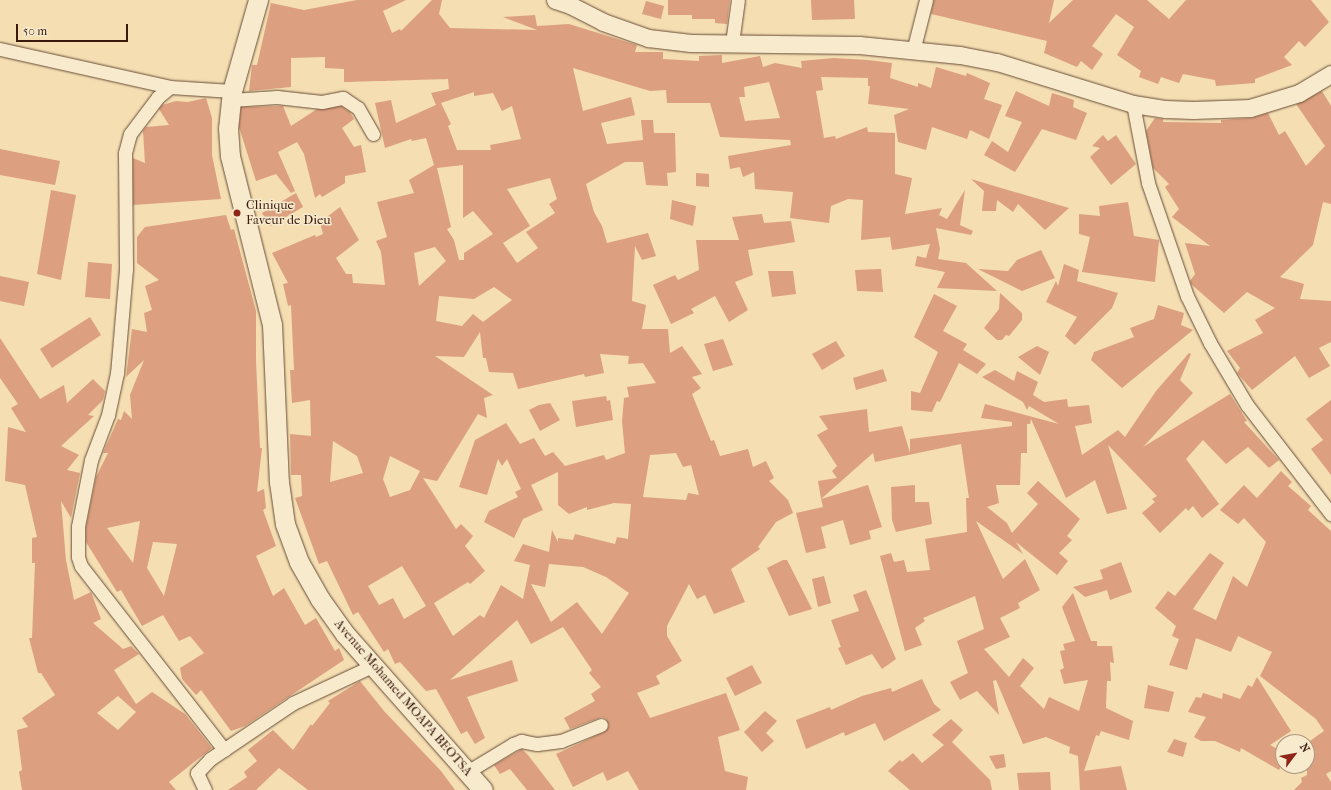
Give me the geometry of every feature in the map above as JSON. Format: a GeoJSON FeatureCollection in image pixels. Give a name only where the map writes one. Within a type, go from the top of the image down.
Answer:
{"type":"FeatureCollection","features":[{"type":"Feature","properties":{"kind":"main road","name":"Avenue Mohamed MOAPA BEOTSA"},"geometry":{"type":"LineString","coordinates":[[258,0],[231,95],[228,128],[230,156],[272,324],[279,482],[286,524],[299,562],[320,599],[372,666],[483,790]]}},
{"type":"Feature","properties":{"kind":"street"},"geometry":{"type":"LineString","coordinates":[[732,43],[738,0]]}},
{"type":"Feature","properties":{"kind":"street"},"geometry":{"type":"LineString","coordinates":[[913,51],[926,0]]}},
{"type":"Feature","properties":{"kind":"street"},"geometry":{"type":"LineString","coordinates":[[565,2],[603,22],[648,38],[691,43],[859,45],[997,62],[1133,104],[1193,110],[1250,108],[1299,93],[1331,74]]}},
{"type":"Feature","properties":{"kind":"street"},"geometry":{"type":"LineString","coordinates":[[0,49],[170,87],[231,95],[277,97],[322,102],[343,98],[358,108],[373,134]]}},
{"type":"Feature","properties":{"kind":"street"},"geometry":{"type":"LineString","coordinates":[[170,87],[158,97],[130,134],[125,153],[126,269],[117,373],[108,415],[91,460],[78,526],[78,557],[81,566],[224,750]]}},
{"type":"Feature","properties":{"kind":"street"},"geometry":{"type":"LineString","coordinates":[[1133,104],[1148,183],[1187,296],[1210,343],[1247,405],[1331,514]]}},
{"type":"Feature","properties":{"kind":"street"},"geometry":{"type":"LineString","coordinates":[[205,790],[197,773],[224,750],[293,703],[372,666]]}},
{"type":"Feature","properties":{"kind":"street"},"geometry":{"type":"LineString","coordinates":[[467,772],[520,741],[536,744],[561,741],[600,725]]}},
{"type":"Feature","properties":{"kind":"building"},"geometry":{"type":"Polygon","coordinates":[[[357,0],[406,0],[383,11],[392,33],[400,29],[401,31],[432,0],[442,0],[439,14],[450,28],[537,30],[503,17],[535,15],[537,26],[569,24],[637,45],[635,52],[663,52],[663,59],[699,61],[699,56],[722,55],[722,63],[760,56],[763,67],[775,63],[802,68],[801,61],[834,58],[868,60],[892,63],[890,78],[918,87],[918,83],[931,88],[936,67],[966,76],[967,73],[990,83],[984,99],[1002,105],[989,139],[970,130],[967,139],[932,127],[926,150],[898,142],[894,115],[909,109],[868,104],[870,86],[868,86],[868,78],[821,77],[823,90],[816,91],[824,138],[835,136],[836,139],[867,127],[868,132],[895,133],[895,174],[912,178],[905,214],[942,208],[939,215],[947,219],[965,190],[960,225],[973,231],[971,235],[936,228],[940,249],[938,259],[966,263],[997,291],[937,288],[945,272],[915,266],[917,256],[926,258],[930,244],[892,250],[890,237],[861,240],[863,200],[848,199],[831,206],[829,223],[790,218],[793,192],[755,189],[754,172],[743,177],[740,167],[730,169],[728,156],[791,145],[790,140],[720,137],[710,103],[667,103],[666,90],[650,91],[573,68],[583,111],[631,97],[635,115],[601,123],[607,144],[643,140],[641,120],[653,120],[654,133],[675,133],[676,172],[667,173],[668,186],[646,185],[643,162],[625,162],[586,184],[594,212],[602,226],[607,243],[648,233],[656,256],[642,260],[635,246],[632,301],[646,305],[642,329],[668,329],[670,353],[682,346],[702,374],[692,377],[701,388],[692,394],[711,441],[714,440],[720,456],[748,449],[753,467],[766,461],[774,478],[769,481],[788,500],[793,513],[776,522],[758,547],[760,549],[731,569],[745,602],[714,614],[705,595],[697,599],[689,584],[667,626],[667,636],[682,661],[656,676],[660,684],[637,693],[650,718],[726,693],[740,730],[718,737],[725,771],[748,777],[746,790],[639,790],[628,771],[607,781],[603,772],[573,787],[556,754],[604,732],[609,726],[606,719],[602,717],[570,729],[564,718],[595,701],[591,694],[601,687],[589,673],[592,670],[563,627],[531,644],[517,620],[450,680],[512,660],[518,681],[467,697],[485,738],[475,744],[467,731],[461,734],[436,689],[426,691],[400,662],[395,664],[388,649],[384,652],[358,612],[353,615],[327,561],[319,564],[295,498],[302,496],[301,475],[291,475],[290,434],[311,436],[310,400],[292,403],[290,370],[294,370],[291,305],[288,306],[283,284],[288,283],[272,253],[315,235],[316,237],[323,234],[320,222],[340,207],[359,240],[336,258],[346,274],[352,274],[353,283],[385,285],[381,252],[376,241],[387,237],[377,202],[414,193],[409,180],[434,165],[426,138],[412,141],[411,139],[385,148],[375,103],[391,100],[396,123],[436,105],[431,93],[449,89],[448,79],[344,82],[344,69],[325,68],[325,57],[291,58],[291,87],[249,91],[252,65],[257,65],[271,3],[304,10],[357,0]],[[769,82],[744,87],[745,97],[739,97],[745,121],[780,118],[769,82]],[[474,92],[441,103],[451,124],[448,126],[457,150],[491,150],[490,145],[521,139],[512,106],[502,111],[493,93],[474,96],[474,92]],[[463,165],[437,168],[451,227],[447,229],[454,240],[459,260],[464,260],[464,253],[493,234],[473,211],[463,218],[463,165]],[[550,178],[507,189],[530,226],[503,243],[517,263],[538,248],[526,232],[555,213],[549,204],[557,199],[550,178]],[[435,247],[414,253],[419,286],[446,261],[435,247]],[[494,287],[474,299],[439,296],[436,321],[462,326],[473,314],[483,322],[512,300],[494,287]],[[480,332],[464,357],[435,356],[493,395],[484,398],[487,418],[478,414],[437,481],[423,478],[456,529],[461,524],[473,536],[465,546],[485,571],[470,584],[468,582],[434,603],[453,636],[480,615],[484,618],[501,585],[523,599],[530,565],[514,561],[523,544],[549,552],[552,530],[558,542],[558,538],[573,540],[575,534],[615,544],[617,537],[628,539],[631,504],[614,503],[587,510],[587,507],[569,514],[558,505],[558,472],[531,485],[543,510],[523,519],[514,538],[484,522],[489,511],[518,497],[515,492],[521,489],[507,459],[502,466],[498,459],[487,495],[459,487],[475,440],[506,423],[520,444],[534,438],[545,456],[553,452],[565,466],[604,455],[606,460],[625,453],[622,421],[624,398],[629,397],[627,387],[656,383],[643,363],[628,364],[629,356],[600,354],[604,373],[585,377],[584,374],[518,389],[513,373],[489,372],[486,358],[483,358],[480,332]],[[333,441],[330,482],[363,473],[357,456],[333,441]],[[676,453],[650,455],[643,497],[686,500],[688,493],[699,495],[691,465],[683,467],[676,453]],[[390,456],[383,479],[390,497],[410,490],[420,471],[390,456]],[[549,564],[545,587],[531,584],[551,622],[577,602],[602,634],[629,593],[606,577],[583,567],[549,564]],[[402,566],[368,586],[379,605],[393,598],[404,619],[426,606],[402,566]]]}},
{"type":"Feature","properties":{"kind":"building"},"geometry":{"type":"Polygon","coordinates":[[[668,0],[730,0],[727,24],[715,23],[715,19],[692,19],[692,15],[668,15],[668,0]]]}},
{"type":"Feature","properties":{"kind":"building"},"geometry":{"type":"Polygon","coordinates":[[[811,0],[854,0],[855,19],[812,20],[811,0]]]}},
{"type":"Feature","properties":{"kind":"building"},"geometry":{"type":"Polygon","coordinates":[[[934,0],[1054,0],[1049,23],[1073,0],[1147,0],[1169,19],[1186,0],[1311,0],[1329,22],[1305,47],[1299,41],[1284,57],[1292,65],[1255,79],[1255,83],[1216,86],[1215,80],[1183,74],[1179,83],[1161,77],[1158,84],[1139,77],[1141,71],[1117,55],[1134,27],[1116,14],[1092,46],[1103,54],[1092,70],[1081,61],[1077,67],[1044,53],[1047,41],[931,14],[934,0]]]}},
{"type":"Feature","properties":{"kind":"building"},"geometry":{"type":"Polygon","coordinates":[[[646,1],[664,6],[661,19],[642,14],[646,1]]]}},
{"type":"Feature","properties":{"kind":"building"},"geometry":{"type":"Polygon","coordinates":[[[1016,91],[1049,106],[1052,93],[1074,100],[1073,107],[1087,113],[1076,140],[1042,129],[1015,172],[984,155],[992,141],[1008,152],[1022,122],[1005,116],[1016,91]]]}},
{"type":"Feature","properties":{"kind":"building"},"geometry":{"type":"Polygon","coordinates":[[[1322,91],[1331,106],[1331,204],[1323,202],[1313,245],[1280,277],[1304,284],[1300,299],[1331,301],[1331,342],[1319,348],[1330,366],[1309,378],[1295,356],[1252,390],[1237,373],[1240,368],[1227,351],[1263,333],[1255,320],[1275,308],[1247,292],[1224,313],[1191,284],[1190,281],[1195,274],[1185,243],[1210,246],[1172,217],[1179,209],[1165,187],[1169,184],[1153,168],[1146,131],[1155,118],[1163,119],[1163,122],[1221,123],[1221,120],[1251,118],[1268,113],[1279,135],[1285,131],[1306,166],[1325,146],[1296,104],[1322,91]]]}},
{"type":"Feature","properties":{"kind":"building"},"geometry":{"type":"Polygon","coordinates":[[[206,98],[212,118],[212,155],[221,199],[133,205],[133,158],[145,163],[143,131],[146,127],[169,125],[159,109],[162,105],[176,101],[188,102],[206,98]]]}},
{"type":"Feature","properties":{"kind":"building"},"geometry":{"type":"Polygon","coordinates":[[[283,106],[291,126],[317,109],[341,106],[350,112],[354,119],[342,128],[354,147],[361,145],[366,172],[345,176],[345,183],[322,197],[320,194],[315,198],[304,154],[297,142],[278,152],[295,191],[291,193],[276,174],[256,181],[239,127],[241,107],[283,106]]]}},
{"type":"Feature","properties":{"kind":"building"},"geometry":{"type":"Polygon","coordinates":[[[1103,135],[1108,141],[1116,135],[1136,164],[1111,185],[1090,157],[1100,148],[1092,146],[1103,135]]]}},
{"type":"Feature","properties":{"kind":"building"},"geometry":{"type":"Polygon","coordinates":[[[0,149],[60,161],[55,185],[0,175],[0,149]]]}},
{"type":"Feature","properties":{"kind":"building"},"geometry":{"type":"Polygon","coordinates":[[[696,173],[709,174],[709,187],[696,186],[696,173]]]}},
{"type":"Feature","properties":{"kind":"building"},"geometry":{"type":"Polygon","coordinates":[[[971,179],[1069,208],[1045,230],[1018,204],[1013,212],[997,200],[996,211],[982,211],[984,191],[971,179]]]}},
{"type":"Feature","properties":{"kind":"building"},"geometry":{"type":"Polygon","coordinates":[[[51,190],[76,195],[61,280],[37,274],[51,190]]]}},
{"type":"Feature","properties":{"kind":"building"},"geometry":{"type":"Polygon","coordinates":[[[296,193],[303,207],[270,226],[262,213],[296,193]]]}},
{"type":"Feature","properties":{"kind":"building"},"geometry":{"type":"Polygon","coordinates":[[[672,200],[696,206],[693,226],[670,219],[672,200]]]}},
{"type":"Feature","properties":{"kind":"building"},"geometry":{"type":"Polygon","coordinates":[[[1128,202],[1134,236],[1159,240],[1155,282],[1082,272],[1090,237],[1079,234],[1079,214],[1100,216],[1099,206],[1128,202]]]}},
{"type":"Feature","properties":{"kind":"building"},"geometry":{"type":"Polygon","coordinates":[[[762,214],[764,223],[791,221],[795,242],[748,250],[753,275],[735,282],[748,310],[729,322],[715,296],[691,309],[694,313],[671,324],[653,285],[675,275],[678,280],[699,270],[696,240],[739,240],[732,217],[762,214]]]}},
{"type":"Feature","properties":{"kind":"building"},"geometry":{"type":"Polygon","coordinates":[[[226,215],[231,230],[234,229],[256,311],[256,361],[260,448],[262,448],[257,492],[264,489],[266,508],[263,510],[276,546],[256,556],[273,596],[284,588],[305,625],[316,618],[335,651],[339,648],[344,660],[245,726],[231,731],[201,690],[196,695],[182,679],[180,668],[204,653],[190,636],[179,641],[163,615],[142,626],[121,590],[117,592],[86,542],[86,527],[96,477],[108,453],[103,453],[118,419],[121,420],[124,411],[132,419],[130,395],[144,360],[126,377],[132,329],[147,332],[144,313],[152,310],[145,286],[159,280],[137,263],[137,237],[145,227],[226,215]],[[140,521],[107,528],[133,563],[140,521]],[[153,542],[147,568],[164,596],[177,544],[153,542]]]}},
{"type":"Feature","properties":{"kind":"building"},"geometry":{"type":"Polygon","coordinates":[[[1041,250],[1055,278],[1022,291],[978,269],[1008,271],[1017,260],[1041,250]]]}},
{"type":"Feature","properties":{"kind":"building"},"geometry":{"type":"Polygon","coordinates":[[[88,262],[112,264],[110,299],[85,297],[88,262]]]}},
{"type":"Feature","properties":{"kind":"building"},"geometry":{"type":"Polygon","coordinates":[[[1064,264],[1079,270],[1077,281],[1118,293],[1112,308],[1075,345],[1065,336],[1077,317],[1046,302],[1056,281],[1058,286],[1064,264]]]}},
{"type":"Feature","properties":{"kind":"building"},"geometry":{"type":"Polygon","coordinates":[[[881,269],[883,292],[857,291],[855,270],[881,269]]]}},
{"type":"Feature","properties":{"kind":"building"},"geometry":{"type":"Polygon","coordinates":[[[768,271],[793,271],[796,294],[772,297],[768,271]]]}},
{"type":"Feature","properties":{"kind":"building"},"geometry":{"type":"Polygon","coordinates":[[[0,276],[29,282],[24,306],[0,301],[0,276]]]}},
{"type":"Feature","properties":{"kind":"building"},"geometry":{"type":"Polygon","coordinates":[[[1000,293],[1022,313],[1022,320],[1009,336],[1006,335],[1002,340],[997,340],[984,328],[999,309],[1000,293]]]}},
{"type":"Feature","properties":{"kind":"building"},"geometry":{"type":"Polygon","coordinates":[[[934,294],[957,306],[943,331],[967,344],[963,350],[986,364],[977,374],[959,363],[940,402],[937,401],[932,412],[911,410],[911,391],[920,393],[938,352],[914,337],[934,294]]]}},
{"type":"Feature","properties":{"kind":"building"},"geometry":{"type":"Polygon","coordinates":[[[1158,305],[1184,313],[1181,325],[1193,330],[1122,388],[1091,360],[1094,352],[1134,337],[1130,328],[1154,319],[1158,305]]]}},
{"type":"Feature","properties":{"kind":"building"},"geometry":{"type":"Polygon","coordinates":[[[90,317],[101,335],[52,368],[40,349],[90,317]]]}},
{"type":"Feature","properties":{"kind":"building"},"geometry":{"type":"Polygon","coordinates":[[[0,338],[40,399],[64,385],[67,403],[93,379],[105,391],[103,400],[88,415],[94,416],[61,446],[79,455],[67,470],[80,473],[71,518],[61,501],[66,560],[74,600],[91,592],[101,619],[93,623],[123,649],[131,646],[139,654],[114,670],[136,704],[152,692],[185,714],[212,748],[169,782],[176,790],[22,790],[19,772],[22,770],[17,730],[28,727],[22,718],[55,695],[41,673],[38,673],[29,638],[32,638],[35,563],[32,563],[32,538],[37,537],[25,485],[5,481],[8,427],[26,432],[11,408],[18,404],[0,378],[0,338]],[[118,696],[97,713],[118,730],[136,712],[118,696]]]}},
{"type":"Feature","properties":{"kind":"building"},"geometry":{"type":"Polygon","coordinates":[[[723,339],[733,365],[713,371],[704,344],[723,339]]]}},
{"type":"Feature","properties":{"kind":"building"},"geometry":{"type":"Polygon","coordinates":[[[836,341],[845,356],[822,370],[812,354],[836,341]]]}},
{"type":"Feature","properties":{"kind":"building"},"geometry":{"type":"Polygon","coordinates":[[[1037,346],[1049,352],[1040,375],[1018,357],[1037,346]]]}},
{"type":"Feature","properties":{"kind":"building"},"geometry":{"type":"Polygon","coordinates":[[[1189,353],[1191,354],[1180,380],[1193,393],[1143,447],[1230,394],[1247,421],[1244,422],[1279,460],[1269,468],[1248,447],[1226,464],[1203,440],[1186,459],[1219,504],[1202,518],[1193,506],[1188,511],[1186,508],[1160,533],[1142,513],[1155,502],[1152,499],[1157,496],[1108,445],[1127,509],[1107,514],[1095,480],[1066,498],[1031,419],[1030,424],[1027,424],[1027,453],[1021,453],[1020,485],[996,485],[999,503],[987,507],[1007,523],[1012,533],[1038,504],[1027,493],[1038,481],[1080,519],[1067,536],[1072,540],[1059,553],[1068,561],[1057,575],[1016,542],[1023,554],[976,521],[1003,579],[1025,559],[1040,590],[1018,603],[1020,608],[1000,618],[1010,637],[984,649],[1009,677],[1023,658],[1034,668],[1020,686],[1044,709],[1049,697],[1079,711],[1088,680],[1064,684],[1060,670],[1064,668],[1060,651],[1065,650],[1063,644],[1075,641],[1062,607],[1073,593],[1091,641],[1097,641],[1097,646],[1112,646],[1114,663],[1110,662],[1111,681],[1107,681],[1106,708],[1133,721],[1129,740],[1101,731],[1099,736],[1096,735],[1084,771],[1121,766],[1127,790],[1080,790],[1078,756],[1069,753],[1070,747],[1046,737],[1023,744],[996,680],[993,681],[999,715],[977,691],[960,700],[950,682],[968,673],[957,641],[984,629],[975,596],[923,618],[925,621],[915,628],[922,645],[905,651],[880,556],[891,553],[894,562],[904,560],[907,572],[930,570],[925,539],[967,532],[966,498],[969,498],[961,444],[875,462],[873,453],[821,499],[818,481],[837,478],[832,471],[837,466],[817,435],[828,429],[819,416],[867,409],[869,432],[902,426],[910,453],[910,439],[1012,426],[1012,422],[981,418],[985,404],[1059,424],[1029,406],[1027,410],[1023,402],[982,377],[995,370],[1014,381],[1017,371],[1038,382],[1033,395],[1044,402],[1067,399],[1068,407],[1089,405],[1092,423],[1075,426],[1082,455],[1118,430],[1125,437],[1156,391],[1189,353]]]}},
{"type":"Feature","properties":{"kind":"building"},"geometry":{"type":"Polygon","coordinates":[[[883,369],[887,381],[856,390],[853,378],[883,369]]]}},
{"type":"Feature","properties":{"kind":"building"},"geometry":{"type":"Polygon","coordinates":[[[606,396],[607,401],[610,400],[613,420],[576,427],[572,401],[606,396]]]}},
{"type":"Feature","properties":{"kind":"building"},"geometry":{"type":"Polygon","coordinates":[[[1331,400],[1331,475],[1311,449],[1323,440],[1306,419],[1331,400]]]}},
{"type":"Feature","properties":{"kind":"building"},"geometry":{"type":"Polygon","coordinates":[[[550,403],[560,420],[540,431],[529,410],[539,405],[550,403]]]}},
{"type":"Feature","properties":{"kind":"building"},"geometry":{"type":"Polygon","coordinates":[[[1281,471],[1292,482],[1288,486],[1311,506],[1308,510],[1331,531],[1331,771],[1326,774],[1331,782],[1331,790],[1294,790],[1302,782],[1301,778],[1307,774],[1315,774],[1315,737],[1324,731],[1316,719],[1260,676],[1272,652],[1238,636],[1231,652],[1196,638],[1187,670],[1169,665],[1179,639],[1172,636],[1176,626],[1155,608],[1168,591],[1175,596],[1210,553],[1224,563],[1193,609],[1216,620],[1233,576],[1247,587],[1266,542],[1244,518],[1238,524],[1220,510],[1244,485],[1257,498],[1281,471]]]}},
{"type":"Feature","properties":{"kind":"building"},"geometry":{"type":"Polygon","coordinates":[[[868,485],[882,527],[869,531],[871,539],[850,545],[843,520],[821,527],[826,548],[806,553],[796,513],[823,507],[821,499],[868,485]]]}},
{"type":"Feature","properties":{"kind":"building"},"geometry":{"type":"Polygon","coordinates":[[[915,485],[915,502],[929,502],[932,524],[896,532],[892,520],[891,487],[915,485]]]}},
{"type":"Feature","properties":{"kind":"building"},"geometry":{"type":"Polygon","coordinates":[[[783,560],[787,560],[812,609],[789,616],[767,568],[783,560]]]}},
{"type":"Feature","properties":{"kind":"building"},"geometry":{"type":"Polygon","coordinates":[[[1121,562],[1132,592],[1110,600],[1107,590],[1085,597],[1073,587],[1103,579],[1100,570],[1121,562]]]}},
{"type":"Feature","properties":{"kind":"building"},"geometry":{"type":"Polygon","coordinates":[[[824,576],[831,603],[818,607],[812,579],[824,576]]]}},
{"type":"Feature","properties":{"kind":"building"},"geometry":{"type":"Polygon","coordinates":[[[866,590],[896,659],[882,669],[872,654],[846,665],[838,648],[841,647],[831,620],[859,611],[853,595],[866,590]]]}},
{"type":"Feature","properties":{"kind":"building"},"geometry":{"type":"Polygon","coordinates":[[[752,665],[762,683],[735,696],[726,678],[752,665]]]}},
{"type":"Feature","properties":{"kind":"building"},"geometry":{"type":"Polygon","coordinates":[[[1257,677],[1291,731],[1286,734],[1275,734],[1275,742],[1270,745],[1275,748],[1275,768],[1241,748],[1240,752],[1215,741],[1201,741],[1194,737],[1206,717],[1188,712],[1196,697],[1201,698],[1203,693],[1222,699],[1223,693],[1240,699],[1248,685],[1252,687],[1257,677]]]}},
{"type":"Feature","properties":{"kind":"building"},"geometry":{"type":"Polygon","coordinates":[[[922,679],[934,704],[941,710],[884,741],[875,723],[845,736],[844,732],[806,749],[796,720],[830,707],[831,710],[862,696],[891,688],[892,692],[922,679]]]}},
{"type":"Feature","properties":{"kind":"building"},"geometry":{"type":"Polygon","coordinates":[[[360,681],[384,711],[441,771],[455,790],[308,790],[279,768],[256,790],[228,790],[247,777],[244,772],[257,761],[248,750],[273,730],[293,750],[311,724],[312,726],[330,703],[328,701],[360,681]]]}},
{"type":"Feature","properties":{"kind":"building"},"geometry":{"type":"Polygon","coordinates":[[[1148,685],[1174,692],[1169,712],[1144,708],[1148,685]]]}},
{"type":"Feature","properties":{"kind":"building"},"geometry":{"type":"Polygon","coordinates":[[[765,711],[777,721],[766,733],[774,741],[762,752],[744,732],[765,711]]]}},
{"type":"Feature","properties":{"kind":"building"},"geometry":{"type":"Polygon","coordinates":[[[951,719],[963,730],[952,742],[990,780],[992,790],[910,790],[888,771],[900,760],[902,762],[913,753],[922,763],[944,745],[932,735],[951,719]]]}},
{"type":"Feature","properties":{"kind":"building"},"geometry":{"type":"Polygon","coordinates":[[[1174,739],[1187,743],[1183,757],[1167,752],[1174,739]]]}},
{"type":"Feature","properties":{"kind":"building"},"geometry":{"type":"Polygon","coordinates":[[[522,749],[555,790],[527,790],[510,769],[500,774],[494,765],[522,749]]]}},
{"type":"Feature","properties":{"kind":"building"},"geometry":{"type":"Polygon","coordinates":[[[1004,754],[1006,767],[996,769],[989,756],[1004,754]]]}},
{"type":"Feature","properties":{"kind":"building"},"geometry":{"type":"Polygon","coordinates":[[[1050,772],[1051,790],[1019,790],[1017,773],[1050,772]]]}},
{"type":"Feature","properties":{"kind":"place","name":"Clinique Faveur de Dieu"},"geometry":{"type":"Point","coordinates":[237,213]}}]}
